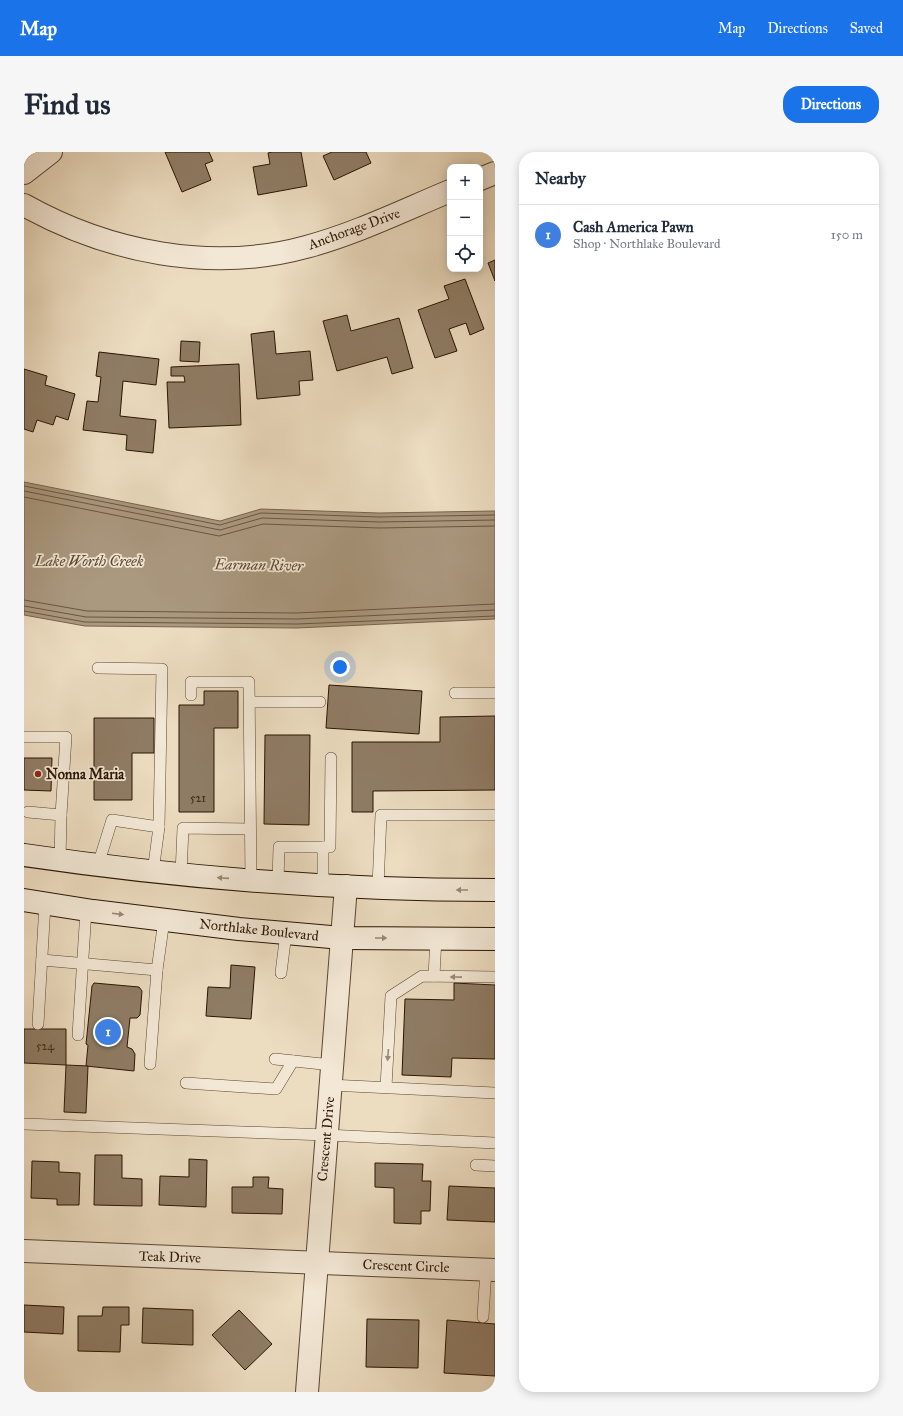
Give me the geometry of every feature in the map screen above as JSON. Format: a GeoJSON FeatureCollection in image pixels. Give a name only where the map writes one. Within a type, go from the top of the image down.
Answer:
{"type":"FeatureCollection","features":[{"type":"Feature","properties":{"kind":"street"},"geometry":{"type":"LineString","coordinates":[[24,173],[51,152]]}},
{"type":"Feature","properties":{"kind":"street"},"geometry":{"type":"LineString","coordinates":[[483,178],[495,173]]}},
{"type":"Feature","properties":{"kind":"street","name":"Anchorage Drive"},"geometry":{"type":"LineString","coordinates":[[24,206],[94,238],[138,250],[183,257],[214,258],[274,254],[304,248],[348,234],[447,193]]}},
{"type":"Feature","properties":{"kind":"street"},"geometry":{"type":"LineString","coordinates":[[24,856],[153,872],[278,882],[442,890],[495,890]]}},
{"type":"Feature","properties":{"kind":"street","name":"Crescent Drive"},"geometry":{"type":"LineString","coordinates":[[307,1392],[346,886]]}},
{"type":"Feature","properties":{"kind":"street","name":"Northlake Boulevard"},"geometry":{"type":"LineString","coordinates":[[34,902],[239,929],[342,938],[495,939]]}},
{"type":"Feature","properties":{"kind":"street","name":"Teak Drive"},"geometry":{"type":"LineString","coordinates":[[24,1251],[316,1262]]}},
{"type":"Feature","properties":{"kind":"street","name":"Crescent Circle"},"geometry":{"type":"LineString","coordinates":[[316,1262],[491,1270]]}},
{"type":"Feature","properties":{"kind":"lane"},"geometry":{"type":"LineString","coordinates":[[98,668],[162,669],[159,827],[153,872]]}},
{"type":"Feature","properties":{"kind":"lane"},"geometry":{"type":"LineString","coordinates":[[191,695],[191,682],[249,682],[251,880]]}},
{"type":"Feature","properties":{"kind":"lane"},"geometry":{"type":"LineString","coordinates":[[455,693],[495,693]]}},
{"type":"Feature","properties":{"kind":"lane"},"geometry":{"type":"LineString","coordinates":[[250,702],[320,702]]}},
{"type":"Feature","properties":{"kind":"lane"},"geometry":{"type":"LineString","coordinates":[[24,737],[66,737],[61,815],[60,861]]}},
{"type":"Feature","properties":{"kind":"lane"},"geometry":{"type":"LineString","coordinates":[[278,882],[279,847],[330,847],[331,758]]}},
{"type":"Feature","properties":{"kind":"lane"},"geometry":{"type":"LineString","coordinates":[[28,812],[61,815]]}},
{"type":"Feature","properties":{"kind":"lane"},"geometry":{"type":"LineString","coordinates":[[378,887],[381,814],[495,815]]}},
{"type":"Feature","properties":{"kind":"lane"},"geometry":{"type":"LineString","coordinates":[[98,865],[112,820],[159,827]]}},
{"type":"Feature","properties":{"kind":"lane"},"geometry":{"type":"LineString","coordinates":[[181,874],[183,828],[250,829]]}},
{"type":"Feature","properties":{"kind":"lane"},"geometry":{"type":"LineString","coordinates":[[323,847],[323,885]]}},
{"type":"Feature","properties":{"kind":"lane"},"geometry":{"type":"LineString","coordinates":[[34,902],[42,960],[38,1024]]}},
{"type":"Feature","properties":{"kind":"lane"},"geometry":{"type":"LineString","coordinates":[[78,1035],[86,910]]}},
{"type":"Feature","properties":{"kind":"lane"},"geometry":{"type":"LineString","coordinates":[[150,1064],[157,970],[164,920]]}},
{"type":"Feature","properties":{"kind":"lane"},"geometry":{"type":"LineString","coordinates":[[281,973],[286,933]]}},
{"type":"Feature","properties":{"kind":"lane"},"geometry":{"type":"LineString","coordinates":[[434,976],[436,938]]}},
{"type":"Feature","properties":{"kind":"lane"},"geometry":{"type":"LineString","coordinates":[[42,960],[157,970]]}},
{"type":"Feature","properties":{"kind":"lane"},"geometry":{"type":"LineString","coordinates":[[386,1087],[391,996],[422,976],[495,977]]}},
{"type":"Feature","properties":{"kind":"lane"},"geometry":{"type":"LineString","coordinates":[[275,1059],[294,1061],[331,1075],[386,1087],[495,1093]]}},
{"type":"Feature","properties":{"kind":"lane"},"geometry":{"type":"LineString","coordinates":[[186,1083],[276,1089],[294,1061]]}},
{"type":"Feature","properties":{"kind":"lane"},"geometry":{"type":"LineString","coordinates":[[24,1124],[495,1143]]}},
{"type":"Feature","properties":{"kind":"lane"},"geometry":{"type":"LineString","coordinates":[[476,1165],[495,1166]]}},
{"type":"Feature","properties":{"kind":"lane"},"geometry":{"type":"LineString","coordinates":[[483,1317],[491,1270]]}},
{"type":"Feature","properties":{"kind":"water","name":"Lake Worth Creek"},"geometry":{"type":"Polygon","coordinates":[[[24,482],[220,521],[261,509],[379,513],[495,511],[495,619],[297,628],[85,626],[24,615],[24,482]]]}},
{"type":"Feature","properties":{"kind":"building"},"geometry":{"type":"Polygon","coordinates":[[[165,152],[209,152],[213,161],[205,164],[211,180],[182,192],[165,152]]]}},
{"type":"Feature","properties":{"kind":"building"},"geometry":{"type":"Polygon","coordinates":[[[301,152],[307,186],[258,195],[253,167],[270,164],[268,153],[301,152]]]}},
{"type":"Feature","properties":{"kind":"building"},"geometry":{"type":"Polygon","coordinates":[[[332,152],[366,152],[371,163],[334,180],[323,156],[332,152]]]}},
{"type":"Feature","properties":{"kind":"building"},"geometry":{"type":"Polygon","coordinates":[[[495,260],[495,281],[488,263],[495,260]]]}},
{"type":"Feature","properties":{"kind":"building"},"geometry":{"type":"Polygon","coordinates":[[[465,279],[484,329],[470,335],[466,323],[449,329],[457,351],[435,358],[418,310],[449,299],[444,286],[465,279]]]}},
{"type":"Feature","properties":{"kind":"building"},"geometry":{"type":"Polygon","coordinates":[[[347,315],[351,331],[399,318],[413,368],[392,374],[387,357],[337,371],[323,321],[347,315]]]}},
{"type":"Feature","properties":{"kind":"building"},"geometry":{"type":"Polygon","coordinates":[[[274,331],[276,354],[310,351],[313,380],[299,381],[300,395],[257,399],[251,334],[274,331]]]}},
{"type":"Feature","properties":{"kind":"building"},"geometry":{"type":"Polygon","coordinates":[[[181,341],[200,342],[199,362],[180,361],[181,341]]]}},
{"type":"Feature","properties":{"kind":"building"},"geometry":{"type":"Polygon","coordinates":[[[99,352],[159,359],[156,385],[123,381],[120,416],[156,420],[153,453],[126,450],[127,435],[83,430],[87,401],[98,402],[101,377],[96,376],[99,352]]]}},
{"type":"Feature","properties":{"kind":"building"},"geometry":{"type":"Polygon","coordinates":[[[239,364],[241,425],[169,428],[167,382],[185,382],[184,376],[171,376],[171,367],[239,364]]]}},
{"type":"Feature","properties":{"kind":"building"},"geometry":{"type":"Polygon","coordinates":[[[24,369],[47,376],[45,385],[75,394],[68,420],[56,416],[53,425],[37,420],[33,432],[24,429],[24,369]]]}},
{"type":"Feature","properties":{"kind":"building"},"geometry":{"type":"Polygon","coordinates":[[[329,685],[422,691],[419,734],[326,728],[329,685]]]}},
{"type":"Feature","properties":{"kind":"building"},"geometry":{"type":"Polygon","coordinates":[[[204,691],[238,691],[238,728],[214,728],[214,812],[179,812],[179,705],[204,705],[204,691]]]}},
{"type":"Feature","properties":{"kind":"building"},"geometry":{"type":"Polygon","coordinates":[[[495,716],[495,790],[373,791],[373,812],[352,812],[352,742],[440,742],[440,717],[495,716]]]}},
{"type":"Feature","properties":{"kind":"building"},"geometry":{"type":"Polygon","coordinates":[[[94,718],[154,718],[154,753],[132,753],[132,800],[94,800],[94,718]]]}},
{"type":"Feature","properties":{"kind":"building"},"geometry":{"type":"Polygon","coordinates":[[[265,735],[310,735],[309,825],[264,824],[265,735]]]}},
{"type":"Feature","properties":{"kind":"building","name":"Nonna Maria"},"geometry":{"type":"Polygon","coordinates":[[[24,758],[52,758],[51,791],[24,790],[24,758]]]}},
{"type":"Feature","properties":{"kind":"building"},"geometry":{"type":"Polygon","coordinates":[[[231,965],[255,967],[251,1019],[206,1016],[208,987],[230,988],[231,965]]]}},
{"type":"Feature","properties":{"kind":"building"},"geometry":{"type":"Polygon","coordinates":[[[94,983],[139,987],[142,991],[140,1015],[137,1018],[130,1018],[127,1047],[132,1049],[135,1054],[134,1071],[86,1066],[88,1045],[86,1044],[92,986],[94,983]]]}},
{"type":"Feature","properties":{"kind":"building"},"geometry":{"type":"Polygon","coordinates":[[[454,983],[495,985],[495,1059],[452,1058],[451,1077],[402,1075],[405,999],[454,1000],[454,983]]]}},
{"type":"Feature","properties":{"kind":"building"},"geometry":{"type":"Polygon","coordinates":[[[24,1029],[66,1029],[66,1065],[24,1063],[24,1029]]]}},
{"type":"Feature","properties":{"kind":"building"},"geometry":{"type":"Polygon","coordinates":[[[66,1065],[88,1066],[86,1113],[64,1112],[66,1065]]]}},
{"type":"Feature","properties":{"kind":"building"},"geometry":{"type":"Polygon","coordinates":[[[95,1155],[122,1155],[122,1178],[142,1179],[142,1206],[94,1205],[95,1155]]]}},
{"type":"Feature","properties":{"kind":"building"},"geometry":{"type":"Polygon","coordinates":[[[189,1159],[207,1160],[206,1207],[159,1205],[160,1176],[189,1177],[189,1159]]]}},
{"type":"Feature","properties":{"kind":"building"},"geometry":{"type":"Polygon","coordinates":[[[32,1161],[59,1162],[59,1172],[80,1173],[79,1205],[57,1205],[57,1199],[31,1198],[32,1161]]]}},
{"type":"Feature","properties":{"kind":"building"},"geometry":{"type":"Polygon","coordinates":[[[375,1163],[423,1164],[422,1181],[431,1181],[430,1211],[421,1211],[421,1224],[394,1223],[394,1188],[375,1187],[375,1163]]]}},
{"type":"Feature","properties":{"kind":"building"},"geometry":{"type":"Polygon","coordinates":[[[253,1177],[269,1177],[268,1188],[283,1189],[282,1214],[232,1213],[232,1187],[253,1187],[253,1177]]]}},
{"type":"Feature","properties":{"kind":"building"},"geometry":{"type":"Polygon","coordinates":[[[449,1186],[495,1188],[495,1222],[447,1220],[449,1186]]]}},
{"type":"Feature","properties":{"kind":"building"},"geometry":{"type":"Polygon","coordinates":[[[24,1305],[64,1307],[63,1334],[24,1332],[24,1305]]]}},
{"type":"Feature","properties":{"kind":"building"},"geometry":{"type":"Polygon","coordinates":[[[103,1307],[129,1307],[129,1325],[121,1325],[120,1352],[78,1351],[78,1316],[102,1316],[103,1307]]]}},
{"type":"Feature","properties":{"kind":"building"},"geometry":{"type":"Polygon","coordinates":[[[143,1308],[193,1310],[193,1345],[142,1343],[143,1308]]]}},
{"type":"Feature","properties":{"kind":"building"},"geometry":{"type":"Polygon","coordinates":[[[239,1310],[272,1344],[245,1370],[212,1335],[239,1310]]]}},
{"type":"Feature","properties":{"kind":"building"},"geometry":{"type":"Polygon","coordinates":[[[367,1319],[419,1320],[418,1368],[366,1367],[367,1319]]]}},
{"type":"Feature","properties":{"kind":"building"},"geometry":{"type":"Polygon","coordinates":[[[447,1320],[495,1324],[495,1376],[444,1373],[447,1320]]]}},
{"type":"Feature","properties":{"kind":"place","name":"Nonna Maria"},"geometry":{"type":"Point","coordinates":[38,774]}},
{"type":"Feature","properties":{"kind":"place","name":"Cash America Pawn"},"geometry":{"type":"Point","coordinates":[108,1032]}},
{"type":"Feature","properties":{"kind":"water label","name":"Earman River"},"geometry":{"type":"Point","coordinates":[259,565]}}]}
